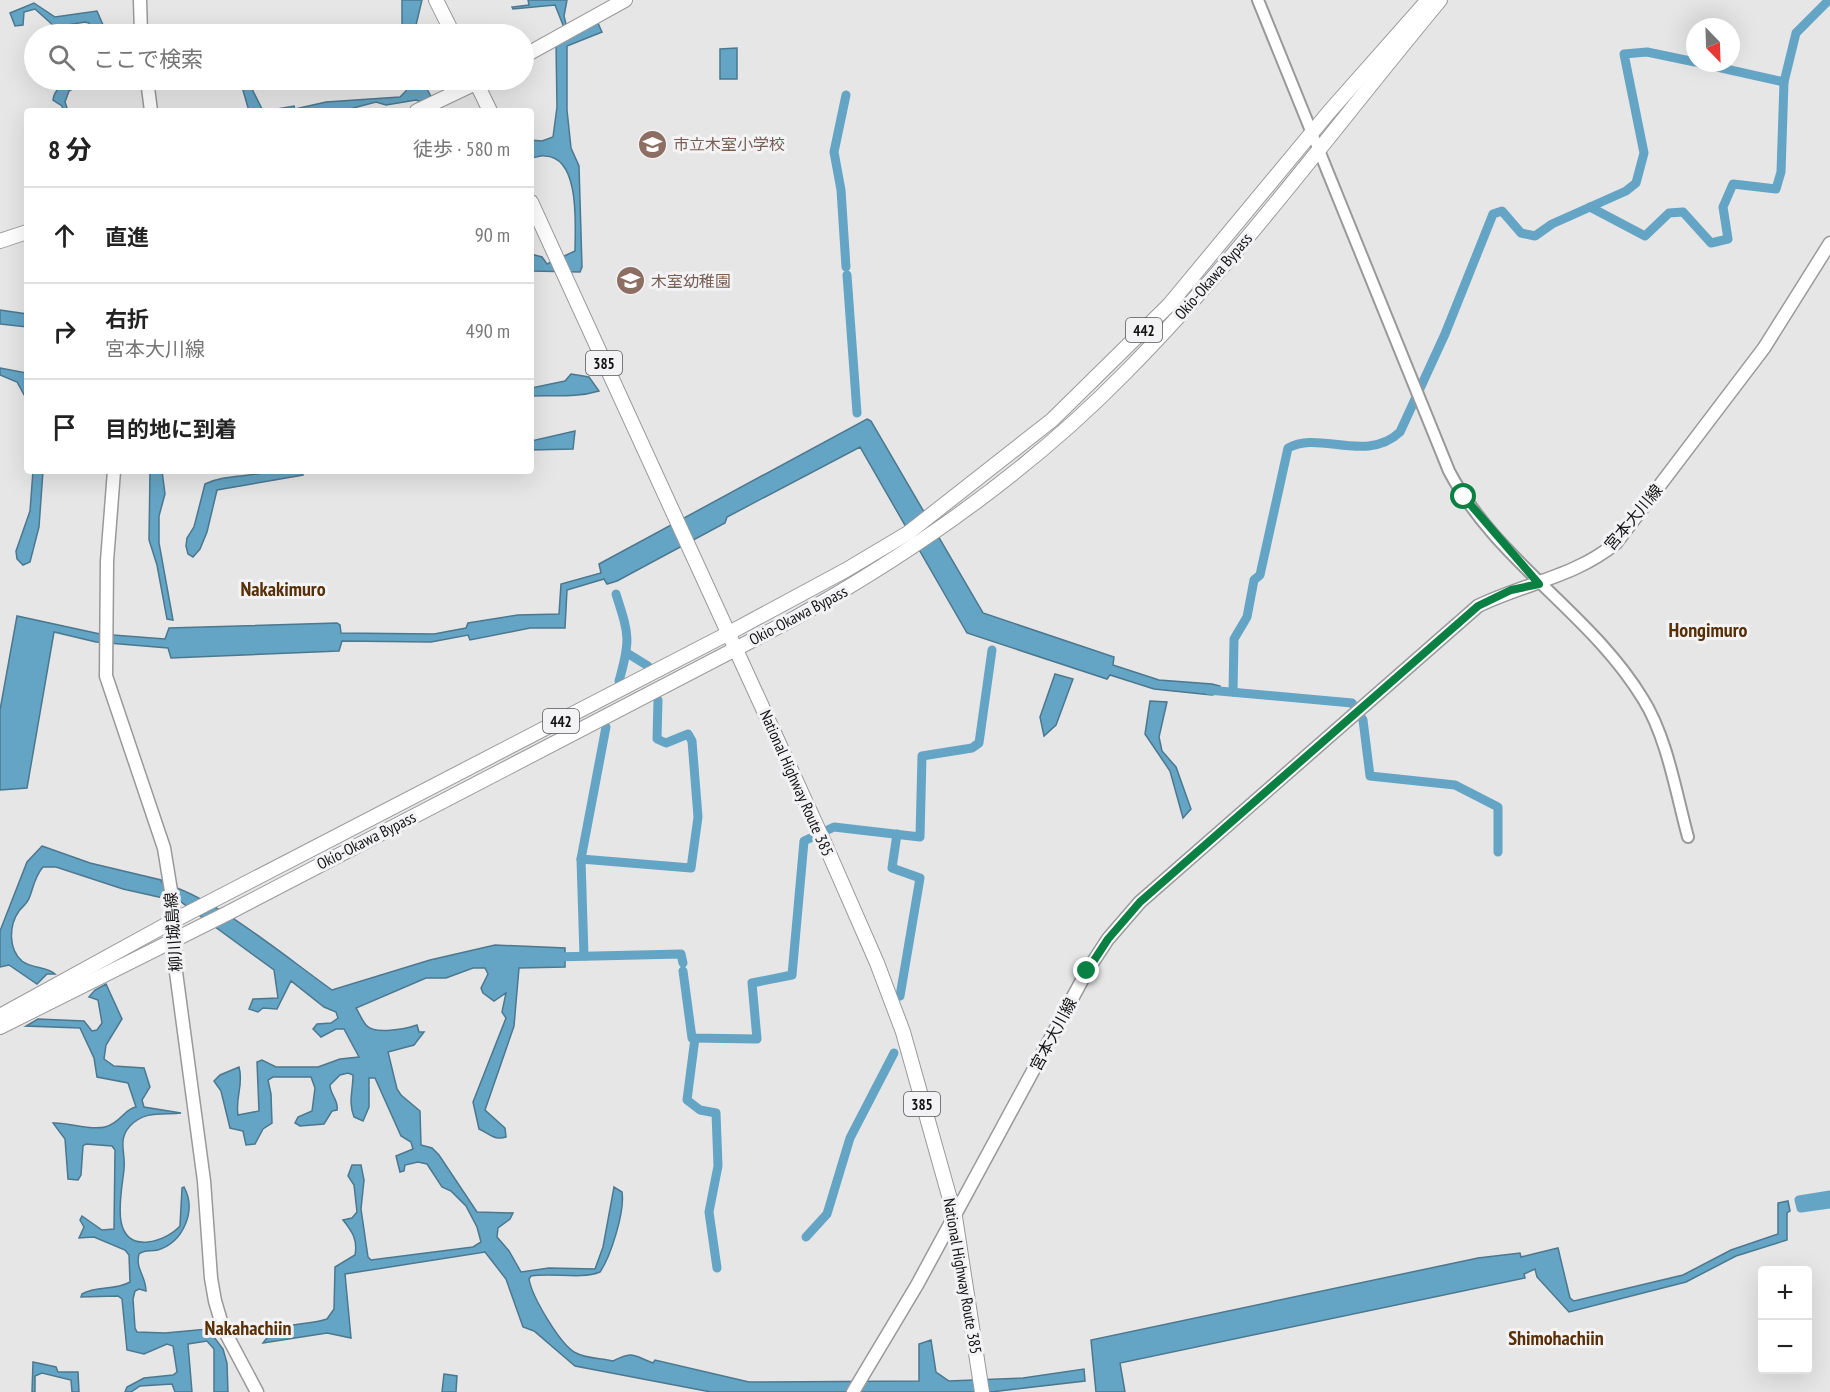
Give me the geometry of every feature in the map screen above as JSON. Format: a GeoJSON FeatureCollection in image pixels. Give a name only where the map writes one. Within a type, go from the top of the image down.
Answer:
{"type":"FeatureCollection","features":[{"type":"Feature","properties":{"kind":"highway"},"geometry":{"type":"LineString","coordinates":[[436,0],[448,24]]}},
{"type":"Feature","properties":{"kind":"highway"},"geometry":{"type":"LineString","coordinates":[[534,50],[625,0]]}},
{"type":"Feature","properties":{"kind":"highway","name":"Okio-Okawa Bypass"},"geometry":{"type":"LineString","coordinates":[[0,1027],[96,963],[209,902],[729,633],[846,570],[929,518],[1052,420],[1113,362],[1193,278],[1329,112],[1428,0]]}},
{"type":"Feature","properties":{"kind":"highway","name":"Okio-Okawa Bypass"},"geometry":{"type":"LineString","coordinates":[[0,1016],[103,976],[174,941],[857,584],[915,546],[1011,475],[1124,375],[1204,290],[1440,0]]}},
{"type":"Feature","properties":{"kind":"highway"},"geometry":{"type":"LineString","coordinates":[[424,108],[460,90]]}},
{"type":"Feature","properties":{"kind":"highway"},"geometry":{"type":"LineString","coordinates":[[482,90],[489,108]]}},
{"type":"Feature","properties":{"kind":"highway","name":"National Highway Route 385"},"geometry":{"type":"LineString","coordinates":[[534,209],[814,819],[877,963],[903,1032],[955,1216],[982,1392]]}},
{"type":"Feature","properties":{"kind":"highway"},"geometry":{"type":"LineString","coordinates":[[0,241],[24,233]]}},
{"type":"Feature","properties":{"kind":"main road"},"geometry":{"type":"LineString","coordinates":[[140,0],[141,24]]}},
{"type":"Feature","properties":{"kind":"main road"},"geometry":{"type":"LineString","coordinates":[[148,90],[151,108]]}},
{"type":"Feature","properties":{"kind":"main road","name":"宮本大川線"},"geometry":{"type":"LineString","coordinates":[[853,1392],[955,1216],[1087,971],[1108,939],[1140,902],[1478,606],[1511,590],[1539,584],[1589,563],[1616,543],[1764,348],[1830,243]]}},
{"type":"Feature","properties":{"kind":"main road","name":"柳川城島線"},"geometry":{"type":"LineString","coordinates":[[114,474],[107,561],[108,686],[155,819],[173,903],[176,972],[204,1181],[213,1290],[223,1328],[257,1392]]}},
{"type":"Feature","properties":{"kind":"street"},"geometry":{"type":"LineString","coordinates":[[1258,0],[1365,258],[1413,386],[1456,486],[1539,584],[1590,632],[1630,679],[1644,700],[1658,731],[1688,837]]}},
{"type":"Feature","properties":{"kind":"water"},"geometry":{"type":"Polygon","coordinates":[[[402,0],[422,0],[416,24],[402,24],[402,0]]]}},
{"type":"Feature","properties":{"kind":"water"},"geometry":{"type":"Polygon","coordinates":[[[528,0],[567,0],[564,16],[569,36],[597,21],[602,32],[567,46],[567,110],[571,148],[579,166],[582,267],[580,272],[534,271],[534,255],[542,257],[547,264],[575,251],[575,211],[574,195],[565,168],[557,159],[543,156],[534,158],[534,140],[542,141],[553,137],[557,107],[556,43],[563,39],[563,25],[555,5],[513,9],[512,7],[529,5],[528,0]]]}},
{"type":"Feature","properties":{"kind":"water"},"geometry":{"type":"Polygon","coordinates":[[[34,3],[55,17],[97,11],[103,24],[85,22],[52,24],[35,9],[24,12],[23,25],[15,26],[10,13],[34,3]]]}},
{"type":"Feature","properties":{"kind":"water"},"geometry":{"type":"Polygon","coordinates":[[[737,48],[737,79],[720,79],[720,49],[737,48]]]}},
{"type":"Feature","properties":{"kind":"water"},"geometry":{"type":"Polygon","coordinates":[[[58,90],[71,90],[65,102],[67,108],[62,108],[53,100],[58,90]]]}},
{"type":"Feature","properties":{"kind":"water"},"geometry":{"type":"Polygon","coordinates":[[[243,90],[252,90],[262,108],[248,108],[243,90]]]}},
{"type":"Feature","properties":{"kind":"water"},"geometry":{"type":"Polygon","coordinates":[[[427,90],[437,108],[424,108],[422,102],[416,100],[386,105],[376,102],[353,108],[299,108],[326,102],[400,97],[406,91],[427,90]]]}},
{"type":"Feature","properties":{"kind":"water"},"geometry":{"type":"Polygon","coordinates":[[[0,310],[24,314],[24,327],[0,324],[0,310]]]}},
{"type":"Feature","properties":{"kind":"water"},"geometry":{"type":"Polygon","coordinates":[[[0,368],[24,372],[24,395],[17,382],[0,375],[0,368]]]}},
{"type":"Feature","properties":{"kind":"water"},"geometry":{"type":"Polygon","coordinates":[[[571,374],[589,377],[599,391],[573,395],[534,396],[534,387],[565,381],[571,374]]]}},
{"type":"Feature","properties":{"kind":"water"},"geometry":{"type":"Polygon","coordinates":[[[867,419],[871,421],[983,613],[1114,657],[1113,665],[1159,680],[1220,686],[1220,693],[1212,695],[1154,689],[1110,675],[1107,679],[967,633],[860,447],[727,517],[725,523],[617,581],[607,584],[604,579],[567,590],[565,628],[530,628],[470,640],[468,635],[431,642],[342,641],[339,651],[171,658],[168,648],[96,642],[54,632],[27,788],[0,790],[0,710],[17,616],[100,634],[165,639],[169,628],[337,623],[340,625],[341,633],[434,634],[466,628],[468,623],[518,615],[559,614],[561,584],[601,573],[599,564],[867,419]]]}},
{"type":"Feature","properties":{"kind":"water"},"geometry":{"type":"Polygon","coordinates":[[[575,431],[573,449],[534,450],[534,440],[575,431]]]}},
{"type":"Feature","properties":{"kind":"water"},"geometry":{"type":"Polygon","coordinates":[[[33,474],[43,474],[39,527],[30,562],[23,565],[17,559],[16,551],[30,511],[33,474]]]}},
{"type":"Feature","properties":{"kind":"water"},"geometry":{"type":"Polygon","coordinates":[[[150,474],[162,474],[165,494],[159,516],[159,543],[173,620],[167,619],[157,565],[149,540],[150,474]]]}},
{"type":"Feature","properties":{"kind":"water"},"geometry":{"type":"Polygon","coordinates":[[[303,474],[217,490],[207,532],[200,549],[193,557],[188,554],[187,538],[194,527],[205,484],[221,479],[253,475],[303,474]]]}},
{"type":"Feature","properties":{"kind":"water"},"geometry":{"type":"Polygon","coordinates":[[[1055,674],[1073,679],[1056,725],[1044,736],[1040,717],[1055,674]]]}},
{"type":"Feature","properties":{"kind":"water"},"geometry":{"type":"Polygon","coordinates":[[[1150,701],[1167,702],[1159,737],[1162,751],[1176,767],[1191,809],[1183,818],[1170,771],[1145,734],[1150,701]]]}},
{"type":"Feature","properties":{"kind":"water"},"geometry":{"type":"Polygon","coordinates":[[[42,846],[90,863],[161,880],[162,883],[182,890],[249,929],[332,990],[430,960],[495,945],[565,948],[565,967],[519,968],[514,1026],[485,1110],[505,1128],[506,1137],[495,1137],[479,1129],[473,1102],[506,1018],[502,1012],[506,993],[494,1001],[483,993],[481,988],[488,974],[485,968],[473,968],[446,978],[426,978],[356,1008],[370,1028],[390,1030],[417,1025],[419,1032],[424,1032],[414,1045],[388,1052],[397,1089],[420,1111],[421,1145],[432,1148],[439,1155],[477,1212],[513,1213],[510,1219],[498,1228],[497,1237],[509,1251],[521,1272],[549,1268],[595,1269],[603,1247],[614,1187],[622,1192],[616,1233],[600,1272],[584,1275],[539,1275],[531,1276],[529,1279],[548,1320],[563,1341],[576,1353],[613,1361],[633,1355],[653,1363],[655,1360],[749,1382],[919,1381],[919,1344],[931,1340],[936,1372],[949,1381],[1023,1378],[1084,1369],[1085,1381],[991,1392],[711,1392],[575,1366],[534,1331],[523,1327],[506,1279],[485,1252],[345,1274],[351,1338],[327,1333],[263,1343],[276,1330],[327,1319],[334,1309],[335,1267],[355,1255],[356,1250],[354,1236],[343,1220],[352,1218],[357,1212],[354,1185],[348,1176],[352,1165],[361,1165],[364,1180],[361,1209],[368,1257],[371,1260],[473,1247],[481,1242],[477,1227],[466,1206],[451,1191],[442,1187],[427,1164],[418,1162],[405,1165],[404,1171],[400,1172],[396,1156],[413,1149],[411,1142],[401,1136],[375,1078],[369,1078],[369,1107],[363,1121],[354,1117],[352,1112],[353,1075],[348,1073],[340,1075],[330,1085],[337,1103],[337,1110],[332,1111],[324,1124],[300,1126],[295,1123],[298,1117],[312,1111],[315,1088],[311,1077],[273,1077],[268,1080],[272,1123],[263,1129],[255,1144],[246,1145],[243,1131],[230,1128],[221,1091],[214,1081],[220,1075],[239,1067],[241,1079],[238,1115],[259,1111],[257,1062],[262,1060],[276,1067],[318,1067],[340,1059],[359,1057],[344,1029],[336,1029],[321,1037],[313,1029],[317,1024],[331,1023],[338,1018],[336,1012],[324,1007],[291,981],[277,1009],[263,1008],[258,1012],[249,1009],[253,999],[278,998],[274,970],[181,902],[123,889],[56,867],[43,867],[36,877],[28,901],[19,911],[13,923],[12,944],[22,961],[55,974],[47,974],[37,984],[9,965],[0,967],[0,931],[27,862],[42,846]]]}},
{"type":"Feature","properties":{"kind":"water"},"geometry":{"type":"Polygon","coordinates":[[[106,984],[122,1019],[106,1045],[104,1059],[114,1066],[144,1068],[150,1087],[142,1100],[144,1107],[181,1113],[148,1115],[136,1121],[126,1131],[123,1142],[124,1163],[120,1203],[122,1227],[127,1236],[135,1241],[157,1240],[180,1226],[182,1188],[184,1187],[189,1206],[185,1224],[181,1233],[174,1240],[158,1250],[139,1254],[138,1264],[146,1291],[139,1289],[135,1291],[133,1299],[135,1328],[137,1332],[165,1333],[208,1329],[223,1349],[227,1363],[228,1392],[214,1392],[214,1349],[207,1341],[188,1344],[192,1392],[175,1392],[172,1384],[140,1386],[131,1392],[125,1392],[127,1387],[144,1378],[173,1375],[177,1372],[173,1346],[167,1344],[144,1354],[127,1350],[122,1299],[118,1296],[81,1297],[88,1291],[130,1282],[129,1255],[125,1250],[94,1237],[79,1238],[84,1227],[80,1220],[82,1216],[102,1230],[114,1229],[115,1150],[112,1146],[86,1144],[83,1146],[81,1175],[78,1180],[68,1179],[65,1139],[53,1123],[92,1128],[105,1127],[136,1107],[128,1083],[97,1077],[94,1058],[80,1028],[26,1026],[38,1019],[84,1021],[92,1031],[97,1030],[102,1023],[98,1000],[89,997],[95,990],[106,984]]]}},
{"type":"Feature","properties":{"kind":"water"},"geometry":{"type":"Polygon","coordinates":[[[1788,1201],[1790,1211],[1787,1213],[1787,1240],[1736,1256],[1686,1282],[1569,1312],[1537,1277],[1535,1269],[1524,1274],[1525,1278],[1120,1363],[1125,1392],[1096,1392],[1091,1340],[1478,1258],[1520,1253],[1521,1257],[1558,1248],[1570,1298],[1574,1301],[1683,1275],[1731,1250],[1778,1234],[1778,1203],[1788,1201]]]}},
{"type":"Feature","properties":{"kind":"water"},"geometry":{"type":"Polygon","coordinates":[[[33,1362],[56,1367],[58,1372],[78,1372],[79,1392],[72,1392],[71,1380],[42,1373],[35,1376],[35,1392],[32,1392],[33,1362]]]}},
{"type":"Feature","properties":{"kind":"water"},"geometry":{"type":"Polygon","coordinates":[[[444,1374],[457,1376],[456,1392],[442,1392],[444,1374]]]}},
{"type":"Feature","properties":{"kind":"waterway"},"geometry":{"type":"LineString","coordinates":[[1590,207],[1645,236],[1669,213],[1683,212],[1711,243],[1728,239],[1723,207],[1733,184],[1776,189],[1781,172],[1784,82],[1796,33],[1829,0]]}},
{"type":"Feature","properties":{"kind":"waterway"},"geometry":{"type":"LineString","coordinates":[[1233,692],[1234,639],[1247,617],[1254,580],[1260,575],[1288,448],[1300,443],[1313,442],[1372,445],[1387,441],[1400,432],[1445,334],[1493,214],[1502,211],[1521,233],[1535,236],[1552,224],[1626,191],[1636,183],[1644,153],[1624,54],[1647,52],[1686,60]]}},
{"type":"Feature","properties":{"kind":"waterway"},"geometry":{"type":"LineString","coordinates":[[1739,72],[1784,82]]}},
{"type":"Feature","properties":{"kind":"waterway"},"geometry":{"type":"LineString","coordinates":[[846,95],[834,152],[841,190],[846,267]]}},
{"type":"Feature","properties":{"kind":"waterway"},"geometry":{"type":"LineString","coordinates":[[847,275],[857,413]]}},
{"type":"Feature","properties":{"kind":"waterway"},"geometry":{"type":"LineString","coordinates":[[616,594],[627,637],[619,681]]}},
{"type":"Feature","properties":{"kind":"waterway"},"geometry":{"type":"LineString","coordinates":[[683,971],[692,1038],[757,1039],[752,983],[792,975],[804,841],[834,827],[920,837],[922,756],[972,748],[979,743],[992,650]]}},
{"type":"Feature","properties":{"kind":"waterway"},"geometry":{"type":"LineString","coordinates":[[627,653],[648,666]]}},
{"type":"Feature","properties":{"kind":"waterway"},"geometry":{"type":"LineString","coordinates":[[1208,690],[1352,703],[1363,720],[1370,776],[1455,785],[1498,807],[1498,852]]}},
{"type":"Feature","properties":{"kind":"waterway"},"geometry":{"type":"LineString","coordinates":[[581,859],[691,868],[698,817],[692,741],[688,734],[666,743],[657,739],[658,700]]}},
{"type":"Feature","properties":{"kind":"waterway"},"geometry":{"type":"LineString","coordinates":[[584,956],[581,859],[606,727]]}},
{"type":"Feature","properties":{"kind":"waterway"},"geometry":{"type":"LineString","coordinates":[[897,834],[892,868],[920,878],[900,996]]}},
{"type":"Feature","properties":{"kind":"waterway"},"geometry":{"type":"LineString","coordinates":[[553,957],[681,954],[683,963]]}},
{"type":"Feature","properties":{"kind":"waterway"},"geometry":{"type":"LineString","coordinates":[[695,1038],[687,1100],[700,1110],[716,1113],[718,1166],[709,1212],[717,1268]]}},
{"type":"Feature","properties":{"kind":"waterway"},"geometry":{"type":"LineString","coordinates":[[806,1237],[827,1214],[850,1138],[894,1053]]}},
{"type":"Feature","properties":{"kind":"waterway"},"geometry":{"type":"LineString","coordinates":[[1830,1195],[1799,1200],[1801,1208],[1830,1204]]}},
{"type":"Feature","properties":{"kind":"place","name":"市立木室小学校"},"geometry":{"type":"Point","coordinates":[652,144]}},
{"type":"Feature","properties":{"kind":"place","name":"木室幼稚園"},"geometry":{"type":"Point","coordinates":[630,281]}},
{"type":"Feature","properties":{"kind":"district","name":"Nakakimuro"},"geometry":{"type":"Point","coordinates":[283,589]}},
{"type":"Feature","properties":{"kind":"district","name":"Hongimuro"},"geometry":{"type":"Point","coordinates":[1708,630]}},
{"type":"Feature","properties":{"kind":"district","name":"Nakahachiin"},"geometry":{"type":"Point","coordinates":[248,1328]}},
{"type":"Feature","properties":{"kind":"district","name":"Shimohachiin"},"geometry":{"type":"Point","coordinates":[1556,1338]}},
{"type":"Feature","properties":{"kind":"route"},"geometry":{"type":"LineString","coordinates":[[1087,971],[1108,939],[1140,902],[1478,606],[1511,590],[1525,585],[1539,584],[1464,497]]}}]}
